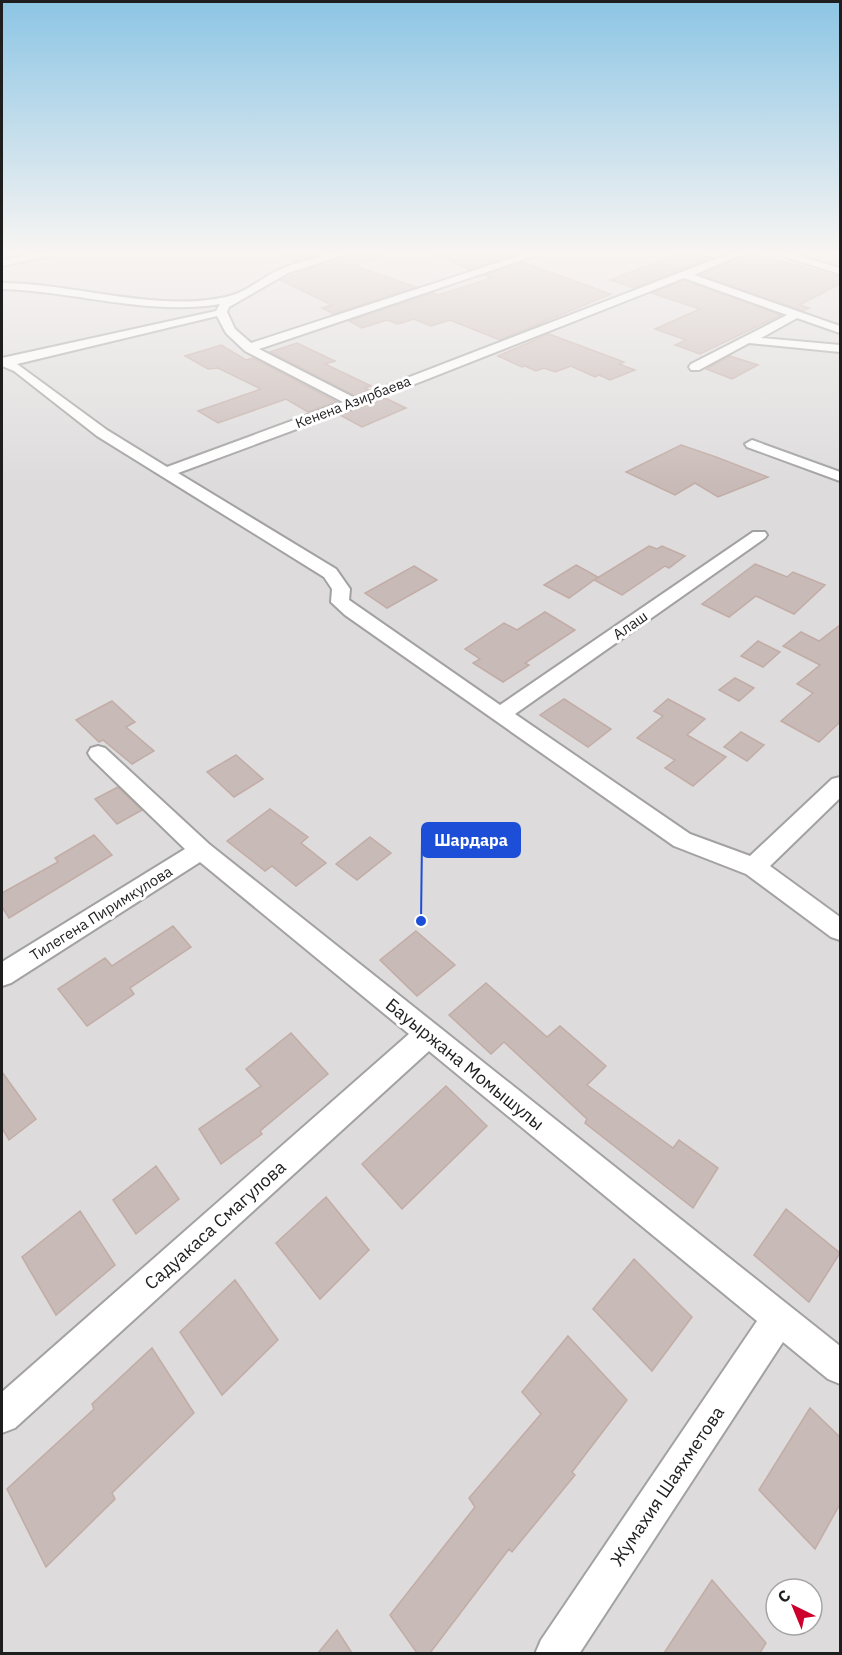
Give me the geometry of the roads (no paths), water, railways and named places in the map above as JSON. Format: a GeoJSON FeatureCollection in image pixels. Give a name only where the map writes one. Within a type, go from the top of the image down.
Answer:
{"type":"FeatureCollection","features":[{"type":"Feature","properties":{"kind":"street"},"geometry":{"type":"LineString","coordinates":[[3,362],[142,330]]}},
{"type":"Feature","properties":{"kind":"street"},"geometry":{"type":"LineString","coordinates":[[230,330],[249,348],[354,403]]}},
{"type":"Feature","properties":{"kind":"street"},"geometry":{"type":"LineString","coordinates":[[249,348],[303,330]]}},
{"type":"Feature","properties":{"kind":"street","name":"Кенена Азирбаева"},"geometry":{"type":"LineString","coordinates":[[167,472],[354,403],[539,330]]}},
{"type":"Feature","properties":{"kind":"street"},"geometry":{"type":"LineString","coordinates":[[695,367],[768,330]]}},
{"type":"Feature","properties":{"kind":"street"},"geometry":{"type":"LineString","coordinates":[[750,340],[840,349]]}},
{"type":"Feature","properties":{"kind":"street"},"geometry":{"type":"LineString","coordinates":[[3,362],[18,368],[102,434],[330,573],[340,590],[340,602],[351,611],[682,840],[753,867],[840,930]]}},
{"type":"Feature","properties":{"kind":"street"},"geometry":{"type":"LineString","coordinates":[[752,444],[840,477]]}},
{"type":"Feature","properties":{"kind":"street","name":"Алаш"},"geometry":{"type":"LineString","coordinates":[[501,714],[759,535]]}},
{"type":"Feature","properties":{"kind":"street","name":"Бауыржана Момышулы"},"geometry":{"type":"LineString","coordinates":[[98,753],[201,850],[840,1367]]}},
{"type":"Feature","properties":{"kind":"street"},"geometry":{"type":"LineString","coordinates":[[753,867],[840,785]]}},
{"type":"Feature","properties":{"kind":"street","name":"Тилегена Пиримкулова"},"geometry":{"type":"LineString","coordinates":[[2,975],[201,850]]}},
{"type":"Feature","properties":{"kind":"street","name":"Садуакаса Смагулова"},"geometry":{"type":"LineString","coordinates":[[2,1415],[428,1034]]}},
{"type":"Feature","properties":{"kind":"street","name":"Жумахия Шаяхметова"},"geometry":{"type":"LineString","coordinates":[[555,1653],[779,1318]]}},
{"type":"Feature","properties":{"kind":"place","name":"Шардара"},"geometry":{"type":"Point","coordinates":[421,921]}}]}
